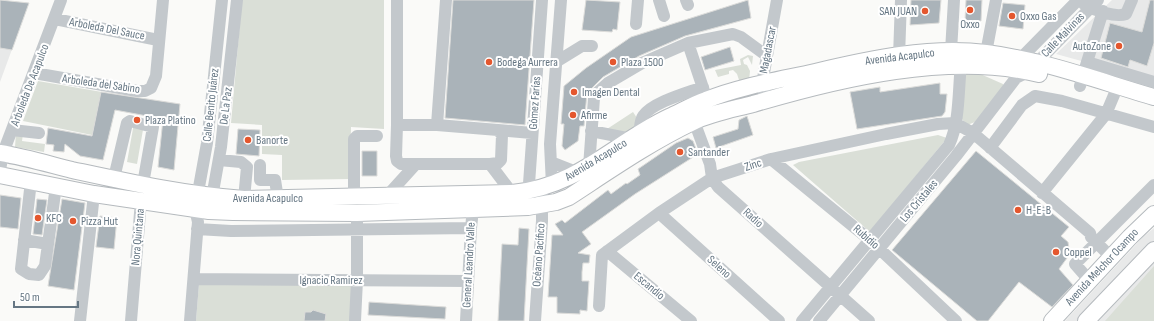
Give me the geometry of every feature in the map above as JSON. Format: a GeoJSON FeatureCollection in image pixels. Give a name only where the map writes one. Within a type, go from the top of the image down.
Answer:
{"type":"FeatureCollection","features":[{"type":"Feature","properties":{"kind":"main road","name":"Avenida Acapulco"},"geometry":{"type":"LineString","coordinates":[[2,153],[144,184],[202,210],[244,199],[278,199],[355,205],[473,209],[534,195],[584,170],[705,93],[762,84],[853,63],[951,51],[986,53],[1026,69]]}},
{"type":"Feature","properties":{"kind":"main road","name":"Avenida Acapulco"},"geometry":{"type":"LineString","coordinates":[[0,175],[94,194],[202,210],[355,205],[386,197],[534,195],[569,197],[649,146],[694,121],[766,100],[875,75],[961,65],[1026,69],[1083,75],[1154,97]]}},
{"type":"Feature","properties":{"kind":"main road","name":"Avenida Acapulco"},"geometry":{"type":"LineString","coordinates":[[1083,75],[1114,95],[1154,107]]}},
{"type":"Feature","properties":{"kind":"main road","name":"Avenida Melchor Ocampo"},"geometry":{"type":"LineString","coordinates":[[1052,321],[1089,280],[1117,257],[1154,214]]}},
{"type":"Feature","properties":{"kind":"main road"},"geometry":{"type":"LineString","coordinates":[[1089,317],[1120,275],[1117,257],[1149,255],[1149,248],[1154,238]]}},
{"type":"Feature","properties":{"kind":"main road","name":"Avenida Melchor Ocampo"},"geometry":{"type":"LineString","coordinates":[[1089,317],[1149,255]]}},
{"type":"Feature","properties":{"kind":"street","name":"Arboleda De Acapulco"},"geometry":{"type":"LineString","coordinates":[[0,170],[2,153],[34,74],[61,0]]}},
{"type":"Feature","properties":{"kind":"street","name":"Arboleda del Sabino"},"geometry":{"type":"LineString","coordinates":[[34,74],[145,91],[151,88],[154,84],[163,0]]}},
{"type":"Feature","properties":{"kind":"street","name":"Calle Benito Juárez"},"geometry":{"type":"LineString","coordinates":[[202,210],[207,143],[222,0]]}},
{"type":"Feature","properties":{"kind":"street","name":"De La Paz"},"geometry":{"type":"LineString","coordinates":[[202,210],[219,160],[237,0]]}},
{"type":"Feature","properties":{"kind":"street"},"geometry":{"type":"LineString","coordinates":[[397,0],[397,162],[401,164],[415,165],[498,163],[501,160],[502,135],[498,130]]}},
{"type":"Feature","properties":{"kind":"street"},"geometry":{"type":"LineString","coordinates":[[437,125],[446,0]]}},
{"type":"Feature","properties":{"kind":"street","name":"Gómez Farías"},"geometry":{"type":"LineString","coordinates":[[534,195],[532,132],[542,0]]}},
{"type":"Feature","properties":{"kind":"street"},"geometry":{"type":"LineString","coordinates":[[490,164],[534,195],[551,162],[550,144],[561,0]]}},
{"type":"Feature","properties":{"kind":"street"},"geometry":{"type":"LineString","coordinates":[[636,24],[638,0]]}},
{"type":"Feature","properties":{"kind":"street"},"geometry":{"type":"LineString","coordinates":[[659,0],[664,16]]}},
{"type":"Feature","properties":{"kind":"street","name":"Magadascar"},"geometry":{"type":"LineString","coordinates":[[766,100],[762,84],[777,0]]}},
{"type":"Feature","properties":{"kind":"street"},"geometry":{"type":"LineString","coordinates":[[899,57],[901,0]]}},
{"type":"Feature","properties":{"kind":"street"},"geometry":{"type":"LineString","coordinates":[[951,51],[954,0]]}},
{"type":"Feature","properties":{"kind":"street"},"geometry":{"type":"LineString","coordinates":[[986,53],[996,0]]}},
{"type":"Feature","properties":{"kind":"street"},"geometry":{"type":"LineString","coordinates":[[1078,0],[1122,15],[1126,14],[1132,0]]}},
{"type":"Feature","properties":{"kind":"street","name":"Calle Malvinas"},"geometry":{"type":"LineString","coordinates":[[1026,69],[1078,0]]}},
{"type":"Feature","properties":{"kind":"street"},"geometry":{"type":"LineString","coordinates":[[1097,6],[1083,75],[1154,82]]}},
{"type":"Feature","properties":{"kind":"street","name":"Calle Malvinas"},"geometry":{"type":"LineString","coordinates":[[1026,69],[1097,6]]}},
{"type":"Feature","properties":{"kind":"street","name":"Arboleda Del Sauce"},"geometry":{"type":"LineString","coordinates":[[55,18],[158,40]]}},
{"type":"Feature","properties":{"kind":"street"},"geometry":{"type":"LineString","coordinates":[[551,162],[584,170],[591,131],[594,98],[598,92],[608,84],[642,63],[688,43],[733,34],[741,37],[767,56]]}},
{"type":"Feature","properties":{"kind":"street"},"geometry":{"type":"LineString","coordinates":[[688,43],[705,93]]}},
{"type":"Feature","properties":{"kind":"street"},"geometry":{"type":"LineString","coordinates":[[556,62],[582,46],[592,46]]}},
{"type":"Feature","properties":{"kind":"street","name":"Los Cristales"},"geometry":{"type":"LineString","coordinates":[[802,321],[949,145],[953,136],[955,123],[961,65]]}},
{"type":"Feature","properties":{"kind":"street","name":"Los Cristales"},"geometry":{"type":"LineString","coordinates":[[819,321],[1026,69]]}},
{"type":"Feature","properties":{"kind":"street"},"geometry":{"type":"LineString","coordinates":[[1042,193],[1106,114],[1114,95]]}},
{"type":"Feature","properties":{"kind":"street"},"geometry":{"type":"LineString","coordinates":[[990,148],[1022,105],[1035,96],[1050,98],[1154,127]]}},
{"type":"Feature","properties":{"kind":"street"},"geometry":{"type":"LineString","coordinates":[[114,178],[127,123],[130,121],[149,124],[153,127],[144,184]]}},
{"type":"Feature","properties":{"kind":"street","name":"Radio"},"geometry":{"type":"LineString","coordinates":[[694,121],[710,164],[712,178],[724,193],[869,321]]}},
{"type":"Feature","properties":{"kind":"street"},"geometry":{"type":"LineString","coordinates":[[955,123],[974,133],[1117,257]]}},
{"type":"Feature","properties":{"kind":"street","name":"Zinc"},"geometry":{"type":"LineString","coordinates":[[607,251],[659,213],[712,178],[772,159],[886,134],[938,124],[955,123]]}},
{"type":"Feature","properties":{"kind":"street"},"geometry":{"type":"LineString","coordinates":[[397,124],[437,125],[532,132]]}},
{"type":"Feature","properties":{"kind":"street"},"geometry":{"type":"LineString","coordinates":[[12,130],[39,133]]}},
{"type":"Feature","properties":{"kind":"street"},"geometry":{"type":"LineString","coordinates":[[591,131],[636,136]]}},
{"type":"Feature","properties":{"kind":"street"},"geometry":{"type":"LineString","coordinates":[[355,321],[358,280],[358,230],[355,205],[354,139],[357,136],[377,136]]}},
{"type":"Feature","properties":{"kind":"street"},"geometry":{"type":"LineString","coordinates":[[207,143],[221,146]]}},
{"type":"Feature","properties":{"kind":"street","name":"Rubidio"},"geometry":{"type":"LineString","coordinates":[[772,159],[870,240],[956,321]]}},
{"type":"Feature","properties":{"kind":"street"},"geometry":{"type":"LineString","coordinates":[[219,160],[241,162],[247,167],[244,199]]}},
{"type":"Feature","properties":{"kind":"street"},"geometry":{"type":"LineString","coordinates":[[260,165],[260,180],[275,180],[278,199]]}},
{"type":"Feature","properties":{"kind":"street"},"geometry":{"type":"LineString","coordinates":[[386,197],[415,165]]}},
{"type":"Feature","properties":{"kind":"street"},"geometry":{"type":"LineString","coordinates":[[31,181],[22,269],[30,274],[39,275],[43,272],[56,186]]}},
{"type":"Feature","properties":{"kind":"street"},"geometry":{"type":"LineString","coordinates":[[1089,280],[1075,264],[1095,238],[1154,185]]}},
{"type":"Feature","properties":{"kind":"street"},"geometry":{"type":"LineString","coordinates":[[80,321],[94,194]]}},
{"type":"Feature","properties":{"kind":"street","name":"Océano Pacífico"},"geometry":{"type":"LineString","coordinates":[[534,195],[535,321]]}},
{"type":"Feature","properties":{"kind":"street","name":"Nora Quintana"},"geometry":{"type":"LineString","coordinates":[[131,321],[141,201]]}},
{"type":"Feature","properties":{"kind":"street","name":"General Leandro Valle"},"geometry":{"type":"LineString","coordinates":[[466,321],[473,209]]}},
{"type":"Feature","properties":{"kind":"street"},"geometry":{"type":"LineString","coordinates":[[190,321],[202,210],[231,231],[471,228]]}},
{"type":"Feature","properties":{"kind":"street","name":"Seleno"},"geometry":{"type":"LineString","coordinates":[[659,213],[779,321]]}},
{"type":"Feature","properties":{"kind":"street"},"geometry":{"type":"LineString","coordinates":[[24,240],[48,244]]}},
{"type":"Feature","properties":{"kind":"street"},"geometry":{"type":"LineString","coordinates":[[599,306],[600,259],[607,251]]}},
{"type":"Feature","properties":{"kind":"street","name":"Escandio"},"geometry":{"type":"LineString","coordinates":[[607,251],[691,321]]}},
{"type":"Feature","properties":{"kind":"street","name":"Ignacio Ramirez"},"geometry":{"type":"LineString","coordinates":[[194,279],[468,281]]}},
{"type":"Feature","properties":{"kind":"shaded area"},"geometry":{"type":"Polygon","coordinates":[[[0,0],[29,3],[0,82],[0,0]]]}},
{"type":"Feature","properties":{"kind":"shaded area"},"geometry":{"type":"Polygon","coordinates":[[[242,0],[384,0],[384,129],[351,127],[350,179],[282,180],[282,155],[262,154],[262,125],[231,123],[242,0]]]}},
{"type":"Feature","properties":{"kind":"shaded area"},"geometry":{"type":"Polygon","coordinates":[[[1112,0],[1154,0],[1154,81],[1056,54],[1112,0]]]}},
{"type":"Feature","properties":{"kind":"shaded area"},"geometry":{"type":"Polygon","coordinates":[[[748,55],[753,56],[752,65],[748,57],[743,60],[744,64],[747,65],[750,71],[749,81],[740,83],[737,74],[733,70],[729,71],[729,74],[718,77],[715,70],[741,65],[740,59],[748,55]]]}},
{"type":"Feature","properties":{"kind":"shaded area"},"geometry":{"type":"Polygon","coordinates":[[[969,69],[1003,84],[1004,88],[978,121],[967,125],[961,118],[965,73],[969,69]]]}},
{"type":"Feature","properties":{"kind":"shaded area"},"geometry":{"type":"Polygon","coordinates":[[[38,81],[102,92],[92,135],[23,121],[38,81]]]}},
{"type":"Feature","properties":{"kind":"shaded area"},"geometry":{"type":"Polygon","coordinates":[[[633,112],[637,118],[633,134],[607,129],[633,112]]]}},
{"type":"Feature","properties":{"kind":"shaded area"},"geometry":{"type":"Polygon","coordinates":[[[134,123],[144,124],[137,164],[127,162],[134,123]]]}},
{"type":"Feature","properties":{"kind":"shaded area"},"geometry":{"type":"Polygon","coordinates":[[[16,133],[23,134],[22,141],[45,144],[44,152],[15,147],[16,133]]]}},
{"type":"Feature","properties":{"kind":"shaded area"},"geometry":{"type":"Polygon","coordinates":[[[938,135],[947,138],[870,232],[793,165],[799,162],[938,135]]]}},
{"type":"Feature","properties":{"kind":"shaded area"},"geometry":{"type":"Polygon","coordinates":[[[1154,228],[1154,321],[1065,321],[1143,237],[1154,228]]]}},
{"type":"Feature","properties":{"kind":"shaded area"},"geometry":{"type":"Polygon","coordinates":[[[1154,266],[1154,321],[1105,321],[1154,266]]]}},
{"type":"Feature","properties":{"kind":"shaded area"},"geometry":{"type":"Polygon","coordinates":[[[199,283],[353,286],[351,321],[196,321],[199,283]]]}},
{"type":"Feature","properties":{"kind":"building"},"geometry":{"type":"Polygon","coordinates":[[[0,0],[29,3],[12,50],[0,48],[0,0]]]}},
{"type":"Feature","properties":{"kind":"building","name":"Bodega Aurrera"},"geometry":{"type":"Polygon","coordinates":[[[453,0],[534,0],[525,125],[445,118],[453,0]]]}},
{"type":"Feature","properties":{"kind":"building"},"geometry":{"type":"Polygon","coordinates":[[[586,0],[620,2],[617,30],[613,29],[612,32],[582,30],[586,0]]]}},
{"type":"Feature","properties":{"kind":"building","name":"Plaza 1500"},"geometry":{"type":"Polygon","coordinates":[[[748,0],[751,18],[685,36],[639,56],[603,77],[587,93],[584,126],[580,126],[578,141],[565,150],[562,146],[564,124],[561,124],[564,86],[586,68],[631,37],[748,0]]]}},
{"type":"Feature","properties":{"kind":"building","name":"SAN JUAN"},"geometry":{"type":"Polygon","coordinates":[[[911,0],[941,0],[939,23],[910,25],[911,0]]]}},
{"type":"Feature","properties":{"kind":"building"},"geometry":{"type":"Polygon","coordinates":[[[966,0],[982,0],[981,21],[965,21],[966,0]]]}},
{"type":"Feature","properties":{"kind":"building"},"geometry":{"type":"Polygon","coordinates":[[[1150,0],[1154,0],[1154,43],[1147,66],[1130,60],[1128,67],[1101,58],[1110,23],[1142,32],[1150,0]]]}},
{"type":"Feature","properties":{"kind":"building","name":"Oxxo Gas"},"geometry":{"type":"Polygon","coordinates":[[[1003,3],[1025,5],[1023,29],[999,26],[1003,3]]]}},
{"type":"Feature","properties":{"kind":"building"},"geometry":{"type":"Polygon","coordinates":[[[730,47],[734,61],[705,70],[701,57],[730,47]]]}},
{"type":"Feature","properties":{"kind":"building"},"geometry":{"type":"Polygon","coordinates":[[[940,83],[940,94],[947,94],[945,112],[942,116],[857,129],[850,92],[880,87],[880,92],[940,83]]]}},
{"type":"Feature","properties":{"kind":"building"},"geometry":{"type":"Polygon","coordinates":[[[101,92],[180,104],[174,170],[158,167],[163,119],[115,110],[103,160],[80,156],[65,144],[64,152],[53,151],[54,145],[46,144],[48,128],[92,136],[101,92]]]}},
{"type":"Feature","properties":{"kind":"building"},"geometry":{"type":"Polygon","coordinates":[[[747,116],[753,135],[716,148],[713,137],[738,129],[739,120],[747,116]]]}},
{"type":"Feature","properties":{"kind":"building","name":"Banorte"},"geometry":{"type":"Polygon","coordinates":[[[238,129],[260,130],[259,156],[236,154],[238,129]]]}},
{"type":"Feature","properties":{"kind":"building"},"geometry":{"type":"Polygon","coordinates":[[[688,138],[693,141],[698,154],[635,194],[582,232],[591,244],[578,253],[590,255],[589,263],[583,263],[582,272],[582,281],[589,281],[587,311],[580,310],[580,314],[557,313],[557,297],[548,297],[552,235],[563,235],[555,224],[562,220],[565,223],[608,190],[611,194],[626,183],[627,184],[640,175],[638,169],[676,143],[688,138]]]}},
{"type":"Feature","properties":{"kind":"building"},"geometry":{"type":"Polygon","coordinates":[[[362,151],[377,151],[377,176],[362,176],[362,151]]]}},
{"type":"Feature","properties":{"kind":"building"},"geometry":{"type":"Polygon","coordinates":[[[976,151],[1069,227],[1061,236],[1068,242],[1070,254],[1059,269],[1073,285],[1052,307],[1019,282],[988,321],[977,321],[892,250],[976,151]]]}},
{"type":"Feature","properties":{"kind":"building"},"geometry":{"type":"Polygon","coordinates":[[[0,195],[21,198],[18,229],[0,227],[0,195]]]}},
{"type":"Feature","properties":{"kind":"building"},"geometry":{"type":"Polygon","coordinates":[[[37,199],[47,200],[42,235],[33,234],[37,199]]]}},
{"type":"Feature","properties":{"kind":"building"},"geometry":{"type":"Polygon","coordinates":[[[62,199],[85,203],[74,290],[48,286],[62,199]]]}},
{"type":"Feature","properties":{"kind":"building"},"geometry":{"type":"Polygon","coordinates":[[[100,216],[117,218],[114,249],[96,247],[100,216]]]}},
{"type":"Feature","properties":{"kind":"building"},"geometry":{"type":"Polygon","coordinates":[[[519,228],[529,229],[524,321],[498,321],[502,244],[518,245],[519,228]]]}},
{"type":"Feature","properties":{"kind":"building"},"geometry":{"type":"Polygon","coordinates":[[[369,302],[446,307],[445,319],[368,315],[369,302]]]}},
{"type":"Feature","properties":{"kind":"building"},"geometry":{"type":"Polygon","coordinates":[[[313,310],[326,314],[325,321],[304,321],[305,312],[311,312],[313,310]]]}},
{"type":"Feature","properties":{"kind":"place","name":"Oxxo"},"geometry":{"type":"Point","coordinates":[970,10]}},
{"type":"Feature","properties":{"kind":"place","name":"SAN JUAN"},"geometry":{"type":"Point","coordinates":[925,11]}},
{"type":"Feature","properties":{"kind":"place","name":"Oxxo Gas"},"geometry":{"type":"Point","coordinates":[1012,16]}},
{"type":"Feature","properties":{"kind":"place","name":"AutoZone"},"geometry":{"type":"Point","coordinates":[1119,46]}},
{"type":"Feature","properties":{"kind":"place","name":"Bodega Aurrera"},"geometry":{"type":"Point","coordinates":[489,62]}},
{"type":"Feature","properties":{"kind":"place","name":"Plaza 1500"},"geometry":{"type":"Point","coordinates":[613,62]}},
{"type":"Feature","properties":{"kind":"place","name":"Imagen Dental"},"geometry":{"type":"Point","coordinates":[574,92]}},
{"type":"Feature","properties":{"kind":"place","name":"Afirme"},"geometry":{"type":"Point","coordinates":[573,115]}},
{"type":"Feature","properties":{"kind":"place","name":"Plaza Platino"},"geometry":{"type":"Point","coordinates":[137,120]}},
{"type":"Feature","properties":{"kind":"place","name":"Banorte"},"geometry":{"type":"Point","coordinates":[248,140]}},
{"type":"Feature","properties":{"kind":"place","name":"Santander"},"geometry":{"type":"Point","coordinates":[680,152]}},
{"type":"Feature","properties":{"kind":"place","name":"H-E-B"},"geometry":{"type":"Point","coordinates":[1018,210]}},
{"type":"Feature","properties":{"kind":"place","name":"KFC"},"geometry":{"type":"Point","coordinates":[38,218]}},
{"type":"Feature","properties":{"kind":"place","name":"Pizza Hut"},"geometry":{"type":"Point","coordinates":[73,221]}},
{"type":"Feature","properties":{"kind":"place","name":"Coppel"},"geometry":{"type":"Point","coordinates":[1056,252]}}]}
